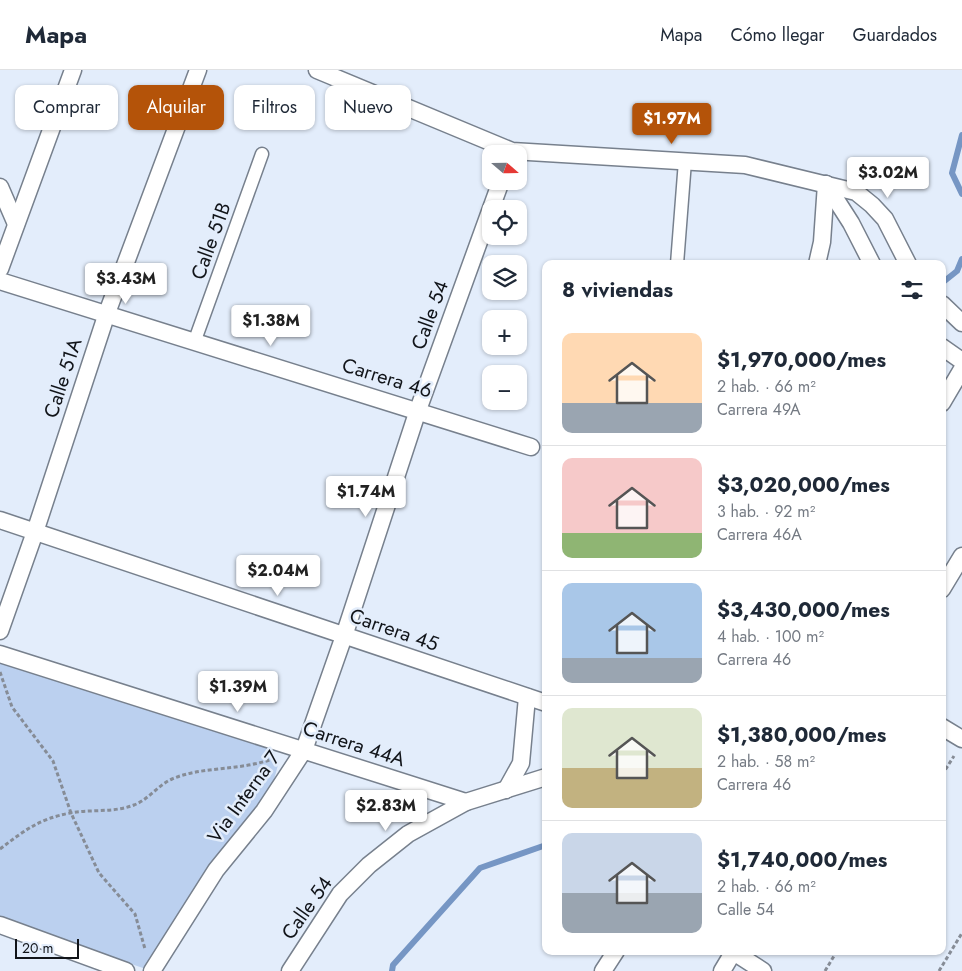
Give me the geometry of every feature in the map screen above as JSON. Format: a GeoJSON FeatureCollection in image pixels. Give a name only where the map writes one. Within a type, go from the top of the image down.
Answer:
{"type":"FeatureCollection","features":[{"type":"Feature","properties":{"kind":"street"},"geometry":{"type":"LineString","coordinates":[[0,268],[73,70]]}},
{"type":"Feature","properties":{"kind":"street","name":"Calle 51A"},"geometry":{"type":"LineString","coordinates":[[0,631],[35,532],[107,312],[198,70]]}},
{"type":"Feature","properties":{"kind":"street"},"geometry":{"type":"LineString","coordinates":[[317,70],[492,145]]}},
{"type":"Feature","properties":{"kind":"street","name":"Calle 51B"},"geometry":{"type":"LineString","coordinates":[[195,340],[262,154]]}},
{"type":"Feature","properties":{"kind":"street"},"geometry":{"type":"LineString","coordinates":[[528,154],[745,165],[856,192],[885,219],[906,260]]}},
{"type":"Feature","properties":{"kind":"street"},"geometry":{"type":"LineString","coordinates":[[677,260],[685,161]]}},
{"type":"Feature","properties":{"kind":"street"},"geometry":{"type":"LineString","coordinates":[[818,260],[822,242],[826,184]]}},
{"type":"Feature","properties":{"kind":"street"},"geometry":{"type":"LineString","coordinates":[[826,184],[851,223],[870,260]]}},
{"type":"Feature","properties":{"kind":"street"},"geometry":{"type":"LineString","coordinates":[[0,188],[16,224]]}},
{"type":"Feature","properties":{"kind":"street","name":"Calle 54"},"geometry":{"type":"LineString","coordinates":[[344,636],[418,410],[498,190]]}},
{"type":"Feature","properties":{"kind":"street","name":"Carrera 46"},"geometry":{"type":"LineString","coordinates":[[0,280],[531,446]]}},
{"type":"Feature","properties":{"kind":"street"},"geometry":{"type":"LineString","coordinates":[[946,308],[961,322]]}},
{"type":"Feature","properties":{"kind":"street"},"geometry":{"type":"LineString","coordinates":[[946,350],[962,361]]}},
{"type":"Feature","properties":{"kind":"street"},"geometry":{"type":"LineString","coordinates":[[946,396],[962,368]]}},
{"type":"Feature","properties":{"kind":"street","name":"Carrera 45"},"geometry":{"type":"LineString","coordinates":[[0,520],[542,703]]}},
{"type":"Feature","properties":{"kind":"street"},"geometry":{"type":"LineString","coordinates":[[946,582],[962,556]]}},
{"type":"Feature","properties":{"kind":"street","name":"Via Interna 7"},"geometry":{"type":"LineString","coordinates":[[149,963],[216,870],[264,811],[304,750],[344,636]]}},
{"type":"Feature","properties":{"kind":"street","name":"Carrera 44A"},"geometry":{"type":"LineString","coordinates":[[0,654],[466,802]]}},
{"type":"Feature","properties":{"kind":"street"},"geometry":{"type":"LineString","coordinates":[[506,790],[521,763],[527,697]]}},
{"type":"Feature","properties":{"kind":"street"},"geometry":{"type":"LineString","coordinates":[[946,731],[960,745]]}},
{"type":"Feature","properties":{"kind":"street","name":"Calle 54"},"geometry":{"type":"LineString","coordinates":[[290,971],[340,894],[408,834],[466,802],[542,779]]}},
{"type":"Feature","properties":{"kind":"street"},"geometry":{"type":"LineString","coordinates":[[0,925],[126,971]]}},
{"type":"Feature","properties":{"kind":"street"},"geometry":{"type":"LineString","coordinates":[[603,971],[613,955]]}},
{"type":"Feature","properties":{"kind":"street"},"geometry":{"type":"LineString","coordinates":[[722,971],[731,955]]}},
{"type":"Feature","properties":{"kind":"street"},"geometry":{"type":"LineString","coordinates":[[738,955],[763,971]]}},
{"type":"Feature","properties":{"kind":"path"},"geometry":{"type":"LineString","coordinates":[[0,672],[12,707],[53,761],[71,813],[99,873],[135,914],[149,963]]}},
{"type":"Feature","properties":{"kind":"path"},"geometry":{"type":"LineString","coordinates":[[946,768],[960,745]]}},
{"type":"Feature","properties":{"kind":"path"},"geometry":{"type":"LineString","coordinates":[[0,849],[31,825],[71,813],[100,812],[135,805],[172,779],[211,770],[253,766],[304,750]]}},
{"type":"Feature","properties":{"kind":"path"},"geometry":{"type":"LineString","coordinates":[[939,971],[962,934]]}},
{"type":"Feature","properties":{"kind":"path"},"geometry":{"type":"LineString","coordinates":[[825,971],[835,955]]}},
{"type":"Feature","properties":{"kind":"shaded area"},"geometry":{"type":"Polygon","coordinates":[[[0,661],[269,746],[278,765],[272,787],[217,860],[146,969],[0,920],[0,661]]]}},
{"type":"Feature","properties":{"kind":"waterway"},"geometry":{"type":"LineString","coordinates":[[962,135],[952,173],[962,194]]}},
{"type":"Feature","properties":{"kind":"waterway"},"geometry":{"type":"LineString","coordinates":[[946,280],[957,271],[962,259]]}},
{"type":"Feature","properties":{"kind":"waterway"},"geometry":{"type":"LineString","coordinates":[[392,971],[393,965],[480,868],[542,846]]}}]}
